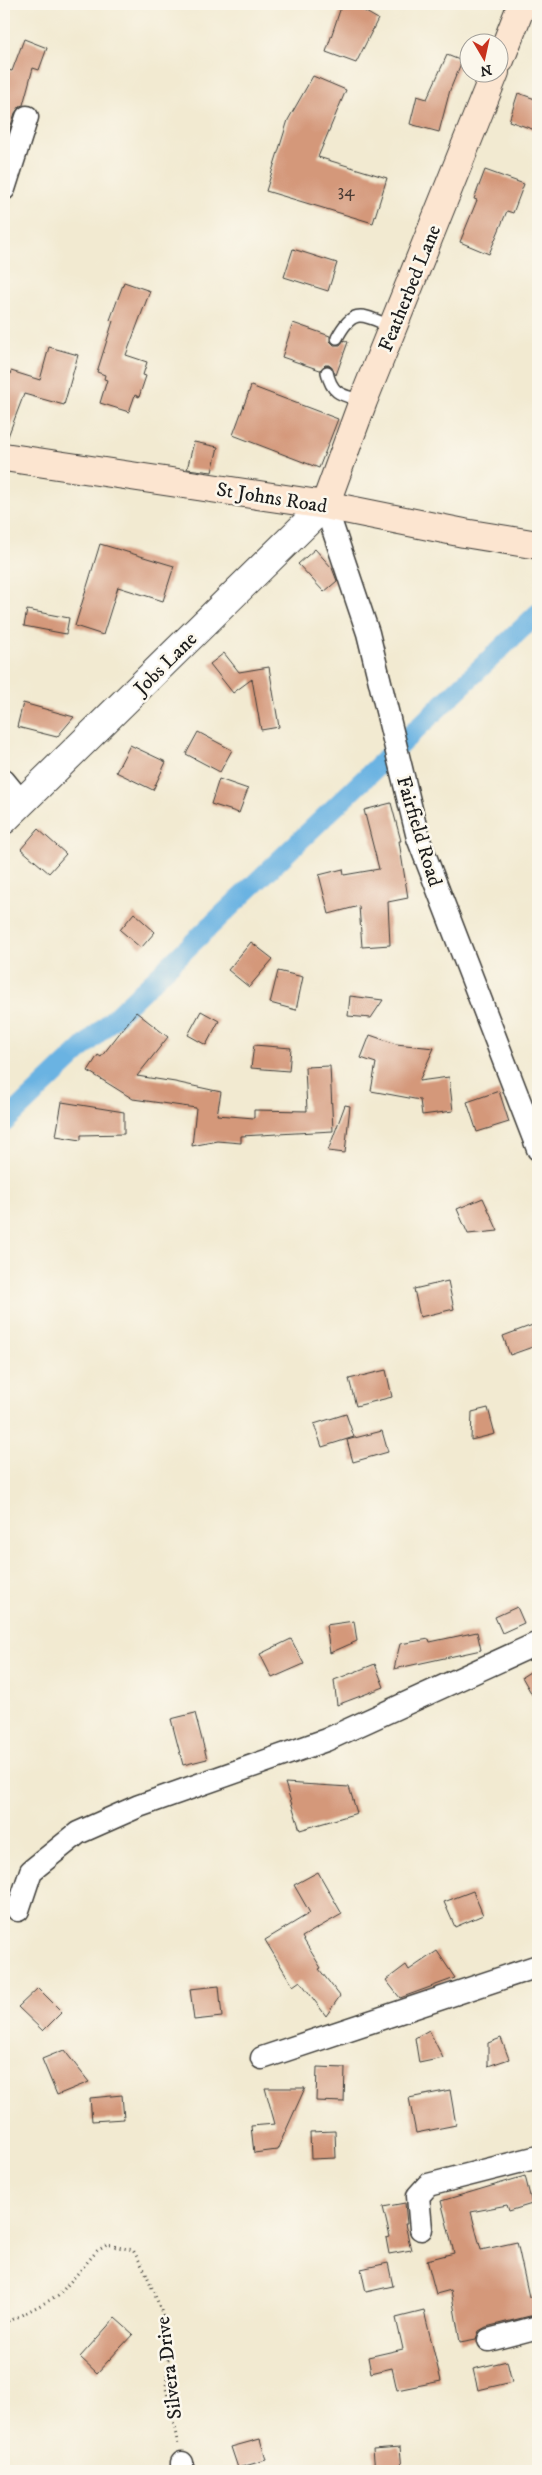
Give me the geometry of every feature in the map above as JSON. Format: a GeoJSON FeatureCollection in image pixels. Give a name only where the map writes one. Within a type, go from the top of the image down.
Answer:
{"type":"FeatureCollection","features":[{"type":"Feature","properties":{"kind":"main road"},"geometry":{"type":"LineString","coordinates":[[510,35],[522,4]]}},
{"type":"Feature","properties":{"kind":"main road","name":"Featherbed Lane"},"geometry":{"type":"LineString","coordinates":[[325,505],[363,401],[491,82]]}},
{"type":"Feature","properties":{"kind":"main road","name":"St Johns Road"},"geometry":{"type":"LineString","coordinates":[[4,457],[325,505],[464,533],[538,545]]}},
{"type":"Feature","properties":{"kind":"street"},"geometry":{"type":"LineString","coordinates":[[4,189],[27,117]]}},
{"type":"Feature","properties":{"kind":"street","name":"Jobs Lane"},"geometry":{"type":"LineString","coordinates":[[13,812],[325,505]]}},
{"type":"Feature","properties":{"kind":"street","name":"Fairfield Road"},"geometry":{"type":"LineString","coordinates":[[325,505],[368,633],[418,838],[538,1149]]}},
{"type":"Feature","properties":{"kind":"street"},"geometry":{"type":"LineString","coordinates":[[4,781],[13,812]]}},
{"type":"Feature","properties":{"kind":"street"},"geometry":{"type":"LineString","coordinates":[[18,1910],[31,1871],[78,1833],[140,1806],[326,1740],[538,1643]]}},
{"type":"Feature","properties":{"kind":"street"},"geometry":{"type":"LineString","coordinates":[[262,2058],[538,1966]]}},
{"type":"Feature","properties":{"kind":"street"},"geometry":{"type":"LineString","coordinates":[[421,2228],[418,2196],[428,2185],[538,2157]]}},
{"type":"Feature","properties":{"kind":"street"},"geometry":{"type":"LineString","coordinates":[[490,2340],[538,2327]]}},
{"type":"Feature","properties":{"kind":"lane"},"geometry":{"type":"LineString","coordinates":[[337,338],[343,325],[351,317],[362,315],[393,327]]}},
{"type":"Feature","properties":{"kind":"lane"},"geometry":{"type":"LineString","coordinates":[[327,372],[330,384],[337,394],[363,401]]}},
{"type":"Feature","properties":{"kind":"path","name":"Silvera Drive"},"geometry":{"type":"LineString","coordinates":[[4,2324],[58,2296],[97,2251],[107,2245],[133,2250],[146,2273],[161,2310],[169,2346],[166,2388],[182,2467]]}},
{"type":"Feature","properties":{"kind":"building"},"geometry":{"type":"Polygon","coordinates":[[[342,4],[352,4],[378,19],[356,63],[326,52],[342,4]]]}},
{"type":"Feature","properties":{"kind":"building"},"geometry":{"type":"Polygon","coordinates":[[[24,39],[47,48],[39,70],[33,68],[23,105],[15,113],[4,147],[4,69],[12,71],[24,39]]]}},
{"type":"Feature","properties":{"kind":"building"},"geometry":{"type":"Polygon","coordinates":[[[447,55],[460,60],[460,66],[450,90],[439,132],[410,124],[417,96],[427,99],[447,55]]]}},
{"type":"Feature","properties":{"kind":"building"},"geometry":{"type":"Polygon","coordinates":[[[313,76],[346,90],[318,157],[387,178],[373,223],[266,191],[288,120],[313,76]]]}},
{"type":"Feature","properties":{"kind":"building"},"geometry":{"type":"Polygon","coordinates":[[[518,93],[538,100],[538,131],[509,121],[518,93]]]}},
{"type":"Feature","properties":{"kind":"building"},"geometry":{"type":"Polygon","coordinates":[[[485,170],[524,184],[513,213],[507,211],[489,254],[460,242],[477,200],[474,199],[485,170]]]}},
{"type":"Feature","properties":{"kind":"building"},"geometry":{"type":"Polygon","coordinates":[[[293,249],[337,263],[328,291],[284,277],[293,249]]]}},
{"type":"Feature","properties":{"kind":"building"},"geometry":{"type":"Polygon","coordinates":[[[124,282],[150,291],[126,355],[147,362],[143,375],[146,376],[139,397],[135,395],[129,412],[100,403],[107,380],[104,379],[105,375],[97,372],[113,321],[110,320],[124,282]]]}},
{"type":"Feature","properties":{"kind":"building"},"geometry":{"type":"Polygon","coordinates":[[[293,323],[330,336],[330,341],[334,345],[340,345],[344,340],[348,342],[336,375],[329,365],[325,365],[320,370],[282,357],[293,323]]]}},
{"type":"Feature","properties":{"kind":"building"},"geometry":{"type":"Polygon","coordinates":[[[49,347],[78,355],[64,405],[24,394],[7,439],[4,439],[4,394],[11,371],[40,380],[49,347]]]}},
{"type":"Feature","properties":{"kind":"building"},"geometry":{"type":"Polygon","coordinates":[[[251,386],[338,419],[319,468],[233,435],[251,386]]]}},
{"type":"Feature","properties":{"kind":"building"},"geometry":{"type":"Polygon","coordinates":[[[194,442],[218,447],[212,472],[187,469],[194,442]]]}},
{"type":"Feature","properties":{"kind":"building"},"geometry":{"type":"Polygon","coordinates":[[[100,544],[174,566],[163,601],[118,587],[103,635],[75,626],[100,544]]]}},
{"type":"Feature","properties":{"kind":"building"},"geometry":{"type":"Polygon","coordinates":[[[315,549],[332,568],[337,581],[324,592],[298,564],[315,549]]]}},
{"type":"Feature","properties":{"kind":"building"},"geometry":{"type":"Polygon","coordinates":[[[27,610],[69,618],[66,634],[24,626],[27,610]]]}},
{"type":"Feature","properties":{"kind":"building"},"geometry":{"type":"Polygon","coordinates":[[[224,653],[239,672],[269,667],[279,727],[261,730],[252,679],[233,693],[210,664],[224,653]]]}},
{"type":"Feature","properties":{"kind":"building"},"geometry":{"type":"Polygon","coordinates":[[[23,703],[74,717],[57,737],[17,727],[23,703]]]}},
{"type":"Feature","properties":{"kind":"building"},"geometry":{"type":"Polygon","coordinates":[[[198,732],[232,750],[220,772],[186,754],[198,732]]]}},
{"type":"Feature","properties":{"kind":"building"},"geometry":{"type":"Polygon","coordinates":[[[130,745],[166,762],[153,790],[116,772],[130,745]]]}},
{"type":"Feature","properties":{"kind":"building"},"geometry":{"type":"Polygon","coordinates":[[[219,779],[248,789],[239,813],[211,804],[219,779]]]}},
{"type":"Feature","properties":{"kind":"building"},"geometry":{"type":"Polygon","coordinates":[[[391,803],[401,841],[399,841],[408,898],[388,902],[390,945],[362,947],[359,906],[329,914],[319,875],[343,869],[344,875],[379,869],[364,810],[391,803]]]}},
{"type":"Feature","properties":{"kind":"building"},"geometry":{"type":"Polygon","coordinates":[[[38,829],[66,854],[49,873],[21,849],[38,829]]]}},
{"type":"Feature","properties":{"kind":"building"},"geometry":{"type":"Polygon","coordinates":[[[134,913],[155,932],[141,948],[120,930],[134,913]]]}},
{"type":"Feature","properties":{"kind":"building"},"geometry":{"type":"Polygon","coordinates":[[[251,942],[273,959],[249,987],[228,970],[251,942]]]}},
{"type":"Feature","properties":{"kind":"building"},"geometry":{"type":"Polygon","coordinates":[[[278,971],[303,977],[296,1010],[270,1003],[278,971]]]}},
{"type":"Feature","properties":{"kind":"building"},"geometry":{"type":"Polygon","coordinates":[[[350,996],[383,1000],[371,1018],[348,1016],[350,996]]]}},
{"type":"Feature","properties":{"kind":"building"},"geometry":{"type":"Polygon","coordinates":[[[201,1011],[219,1021],[206,1045],[188,1035],[201,1011]]]}},
{"type":"Feature","properties":{"kind":"building"},"geometry":{"type":"Polygon","coordinates":[[[136,1012],[168,1037],[137,1076],[221,1092],[217,1115],[254,1118],[254,1110],[307,1111],[305,1067],[330,1066],[333,1131],[241,1136],[241,1143],[217,1141],[192,1146],[196,1108],[133,1099],[88,1071],[98,1055],[101,1057],[136,1012]]]}},
{"type":"Feature","properties":{"kind":"building"},"geometry":{"type":"Polygon","coordinates":[[[370,1035],[396,1044],[434,1048],[419,1081],[449,1077],[453,1111],[422,1115],[420,1100],[371,1091],[376,1063],[361,1058],[370,1035]]]}},
{"type":"Feature","properties":{"kind":"building"},"geometry":{"type":"Polygon","coordinates":[[[254,1045],[291,1048],[289,1071],[251,1068],[254,1045]]]}},
{"type":"Feature","properties":{"kind":"building"},"geometry":{"type":"Polygon","coordinates":[[[499,1091],[509,1122],[477,1132],[467,1102],[499,1091]]]}},
{"type":"Feature","properties":{"kind":"building"},"geometry":{"type":"Polygon","coordinates":[[[62,1102],[124,1112],[124,1134],[81,1135],[81,1140],[56,1136],[62,1102]]]}},
{"type":"Feature","properties":{"kind":"building"},"geometry":{"type":"Polygon","coordinates":[[[345,1105],[350,1106],[345,1153],[328,1151],[345,1105]]]}},
{"type":"Feature","properties":{"kind":"building"},"geometry":{"type":"Polygon","coordinates":[[[483,1198],[498,1231],[468,1234],[457,1209],[483,1198]]]}},
{"type":"Feature","properties":{"kind":"building"},"geometry":{"type":"Polygon","coordinates":[[[448,1281],[454,1309],[420,1317],[414,1289],[448,1281]]]}},
{"type":"Feature","properties":{"kind":"building"},"geometry":{"type":"Polygon","coordinates":[[[538,1323],[538,1345],[510,1355],[503,1336],[538,1323]]]}},
{"type":"Feature","properties":{"kind":"building"},"geometry":{"type":"Polygon","coordinates":[[[386,1370],[392,1397],[356,1406],[349,1379],[386,1370]]]}},
{"type":"Feature","properties":{"kind":"building"},"geometry":{"type":"Polygon","coordinates":[[[488,1408],[495,1434],[471,1440],[472,1412],[488,1408]]]}},
{"type":"Feature","properties":{"kind":"building"},"geometry":{"type":"Polygon","coordinates":[[[346,1414],[354,1437],[322,1447],[314,1424],[346,1414]]]}},
{"type":"Feature","properties":{"kind":"building"},"geometry":{"type":"Polygon","coordinates":[[[382,1431],[388,1452],[353,1462],[347,1440],[382,1431]]]}},
{"type":"Feature","properties":{"kind":"building"},"geometry":{"type":"Polygon","coordinates":[[[517,1607],[524,1623],[502,1633],[495,1617],[517,1607]]]}},
{"type":"Feature","properties":{"kind":"building"},"geometry":{"type":"Polygon","coordinates":[[[354,1621],[357,1641],[330,1653],[326,1625],[354,1621]]]}},
{"type":"Feature","properties":{"kind":"building"},"geometry":{"type":"Polygon","coordinates":[[[477,1632],[481,1650],[394,1669],[400,1644],[429,1639],[430,1642],[477,1632]]]}},
{"type":"Feature","properties":{"kind":"building"},"geometry":{"type":"Polygon","coordinates":[[[291,1639],[304,1664],[272,1678],[260,1654],[291,1639]]]}},
{"type":"Feature","properties":{"kind":"building"},"geometry":{"type":"Polygon","coordinates":[[[375,1664],[384,1687],[337,1705],[334,1680],[375,1664]]]}},
{"type":"Feature","properties":{"kind":"building"},"geometry":{"type":"Polygon","coordinates":[[[538,1667],[538,1705],[522,1677],[538,1667]]]}},
{"type":"Feature","properties":{"kind":"building"},"geometry":{"type":"Polygon","coordinates":[[[195,1713],[207,1759],[183,1765],[171,1719],[195,1713]]]}},
{"type":"Feature","properties":{"kind":"building"},"geometry":{"type":"Polygon","coordinates":[[[285,1783],[349,1787],[357,1813],[300,1830],[285,1783]]]}},
{"type":"Feature","properties":{"kind":"building"},"geometry":{"type":"Polygon","coordinates":[[[318,1872],[342,1914],[302,1937],[321,1968],[319,1969],[340,1996],[326,2016],[300,1981],[293,1986],[265,1940],[310,1913],[294,1885],[318,1872]]]}},
{"type":"Feature","properties":{"kind":"building"},"geometry":{"type":"Polygon","coordinates":[[[473,1891],[483,1915],[455,1927],[444,1902],[473,1891]]]}},
{"type":"Feature","properties":{"kind":"building"},"geometry":{"type":"Polygon","coordinates":[[[437,1951],[455,1978],[400,1998],[386,1980],[406,1965],[409,1970],[437,1951]]]}},
{"type":"Feature","properties":{"kind":"building"},"geometry":{"type":"Polygon","coordinates":[[[219,1986],[222,2017],[194,2020],[190,1989],[219,1986]]]}},
{"type":"Feature","properties":{"kind":"building"},"geometry":{"type":"Polygon","coordinates":[[[38,1988],[62,2012],[43,2031],[18,2007],[38,1988]]]}},
{"type":"Feature","properties":{"kind":"building"},"geometry":{"type":"Polygon","coordinates":[[[429,2030],[443,2058],[419,2063],[415,2038],[429,2030]]]}},
{"type":"Feature","properties":{"kind":"building"},"geometry":{"type":"Polygon","coordinates":[[[501,2038],[509,2059],[488,2066],[488,2043],[501,2038]]]}},
{"type":"Feature","properties":{"kind":"building"},"geometry":{"type":"Polygon","coordinates":[[[64,2050],[89,2082],[57,2095],[42,2059],[64,2050]]]}},
{"type":"Feature","properties":{"kind":"building"},"geometry":{"type":"Polygon","coordinates":[[[317,2067],[345,2068],[344,2102],[316,2101],[317,2067]]]}},
{"type":"Feature","properties":{"kind":"building"},"geometry":{"type":"Polygon","coordinates":[[[265,2088],[305,2088],[277,2150],[254,2153],[251,2126],[275,2124],[265,2088]]]}},
{"type":"Feature","properties":{"kind":"building"},"geometry":{"type":"Polygon","coordinates":[[[450,2090],[456,2125],[416,2133],[409,2098],[450,2090]]]}},
{"type":"Feature","properties":{"kind":"building"},"geometry":{"type":"Polygon","coordinates":[[[122,2095],[124,2119],[92,2121],[90,2098],[122,2095]]]}},
{"type":"Feature","properties":{"kind":"building"},"geometry":{"type":"Polygon","coordinates":[[[335,2131],[336,2158],[311,2159],[310,2132],[335,2131]]]}},
{"type":"Feature","properties":{"kind":"building"},"geometry":{"type":"Polygon","coordinates":[[[525,2176],[532,2204],[509,2211],[507,2205],[471,2212],[481,2250],[517,2242],[529,2297],[538,2294],[538,2314],[486,2327],[479,2331],[476,2339],[460,2342],[451,2290],[436,2294],[427,2260],[454,2253],[441,2201],[525,2176]]]}},
{"type":"Feature","properties":{"kind":"building"},"geometry":{"type":"Polygon","coordinates":[[[405,2203],[407,2224],[405,2224],[411,2250],[389,2254],[386,2238],[390,2237],[383,2207],[405,2203]]]}},
{"type":"Feature","properties":{"kind":"building"},"geometry":{"type":"Polygon","coordinates":[[[388,2263],[393,2286],[366,2292],[361,2269],[388,2263]]]}},
{"type":"Feature","properties":{"kind":"building"},"geometry":{"type":"Polygon","coordinates":[[[424,2311],[441,2381],[397,2390],[392,2368],[371,2373],[368,2357],[403,2349],[396,2318],[424,2311]]]}},
{"type":"Feature","properties":{"kind":"building"},"geometry":{"type":"Polygon","coordinates":[[[115,2318],[133,2334],[97,2373],[80,2357],[115,2318]]]}},
{"type":"Feature","properties":{"kind":"building"},"geometry":{"type":"Polygon","coordinates":[[[507,2361],[512,2382],[478,2390],[473,2369],[507,2361]]]}},
{"type":"Feature","properties":{"kind":"building"},"geometry":{"type":"Polygon","coordinates":[[[260,2439],[266,2460],[238,2468],[231,2447],[260,2439]]]}},
{"type":"Feature","properties":{"kind":"building"},"geometry":{"type":"Polygon","coordinates":[[[400,2447],[402,2470],[375,2471],[373,2449],[400,2447]]]}},
{"type":"Feature","properties":{"kind":"waterway"},"geometry":{"type":"LineString","coordinates":[[4,1123],[538,613]]}}]}
